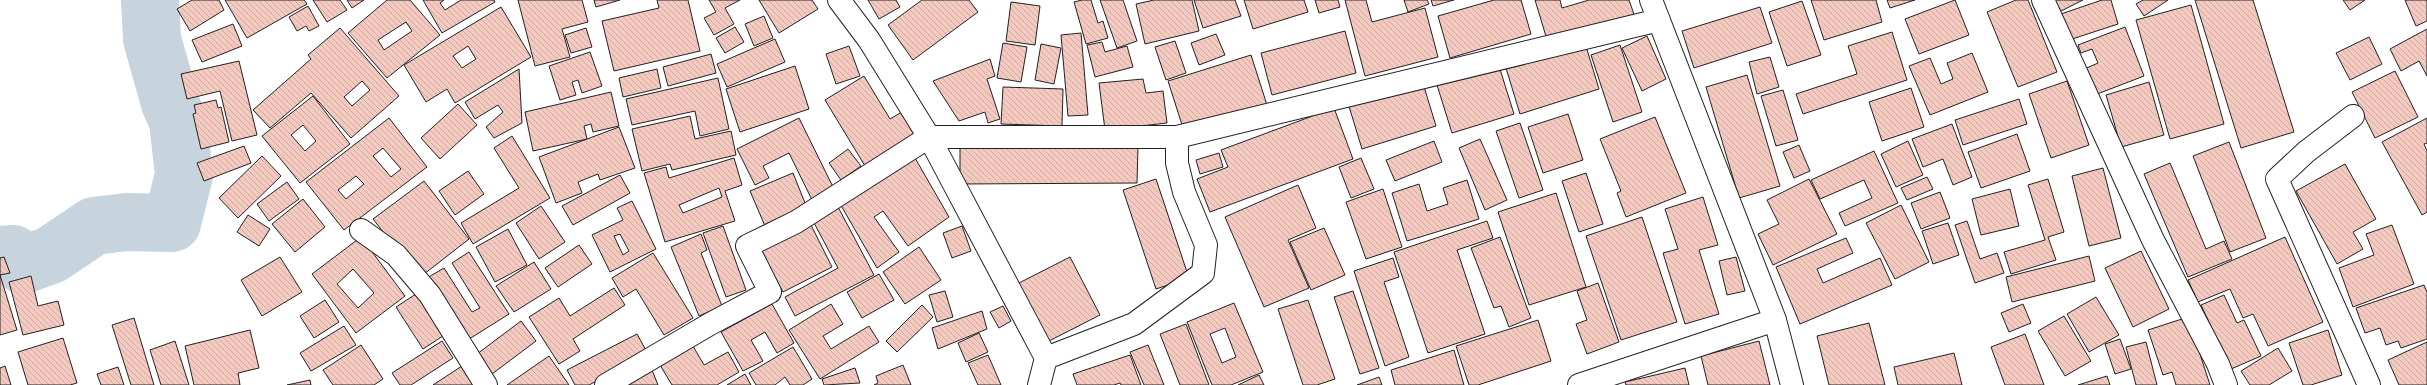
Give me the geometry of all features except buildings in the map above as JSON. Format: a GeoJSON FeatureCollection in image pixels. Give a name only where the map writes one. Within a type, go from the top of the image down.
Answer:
{"type":"FeatureCollection","features":[{"type":"Feature","properties":{"kind":"street"},"geometry":{"type":"LineString","coordinates":[[839,0],[869,40],[929,137],[1046,358],[1039,385]]}},
{"type":"Feature","properties":{"kind":"street"},"geometry":{"type":"LineString","coordinates":[[1651,0],[1775,320],[1792,385]]}},
{"type":"Feature","properties":{"kind":"street"},"geometry":{"type":"LineString","coordinates":[[2043,0],[2153,240],[2218,364],[2226,385]]}},
{"type":"Feature","properties":{"kind":"street"},"geometry":{"type":"LineString","coordinates":[[606,385],[710,324],[770,292],[747,246],[796,222],[929,137],[1177,138],[1659,20]]}},
{"type":"Feature","properties":{"kind":"street"},"geometry":{"type":"LineString","coordinates":[[2353,116],[2306,152],[2277,179],[2369,385]]}},
{"type":"Feature","properties":{"kind":"street"},"geometry":{"type":"LineString","coordinates":[[1046,358],[1134,324],[1203,273],[1206,245],[1184,192],[1177,163],[1177,138]]}},
{"type":"Feature","properties":{"kind":"street"},"geometry":{"type":"LineString","coordinates":[[361,230],[396,255],[430,295],[486,385]]}},
{"type":"Feature","properties":{"kind":"street"},"geometry":{"type":"LineString","coordinates":[[1579,385],[1775,320]]}},
{"type":"Feature","properties":{"kind":"waterway"},"geometry":{"type":"LineString","coordinates":[[0,255],[13,254],[23,265],[51,255],[94,226],[127,222],[172,223],[184,175],[178,121],[170,103],[152,39],[150,0]]}}]}
